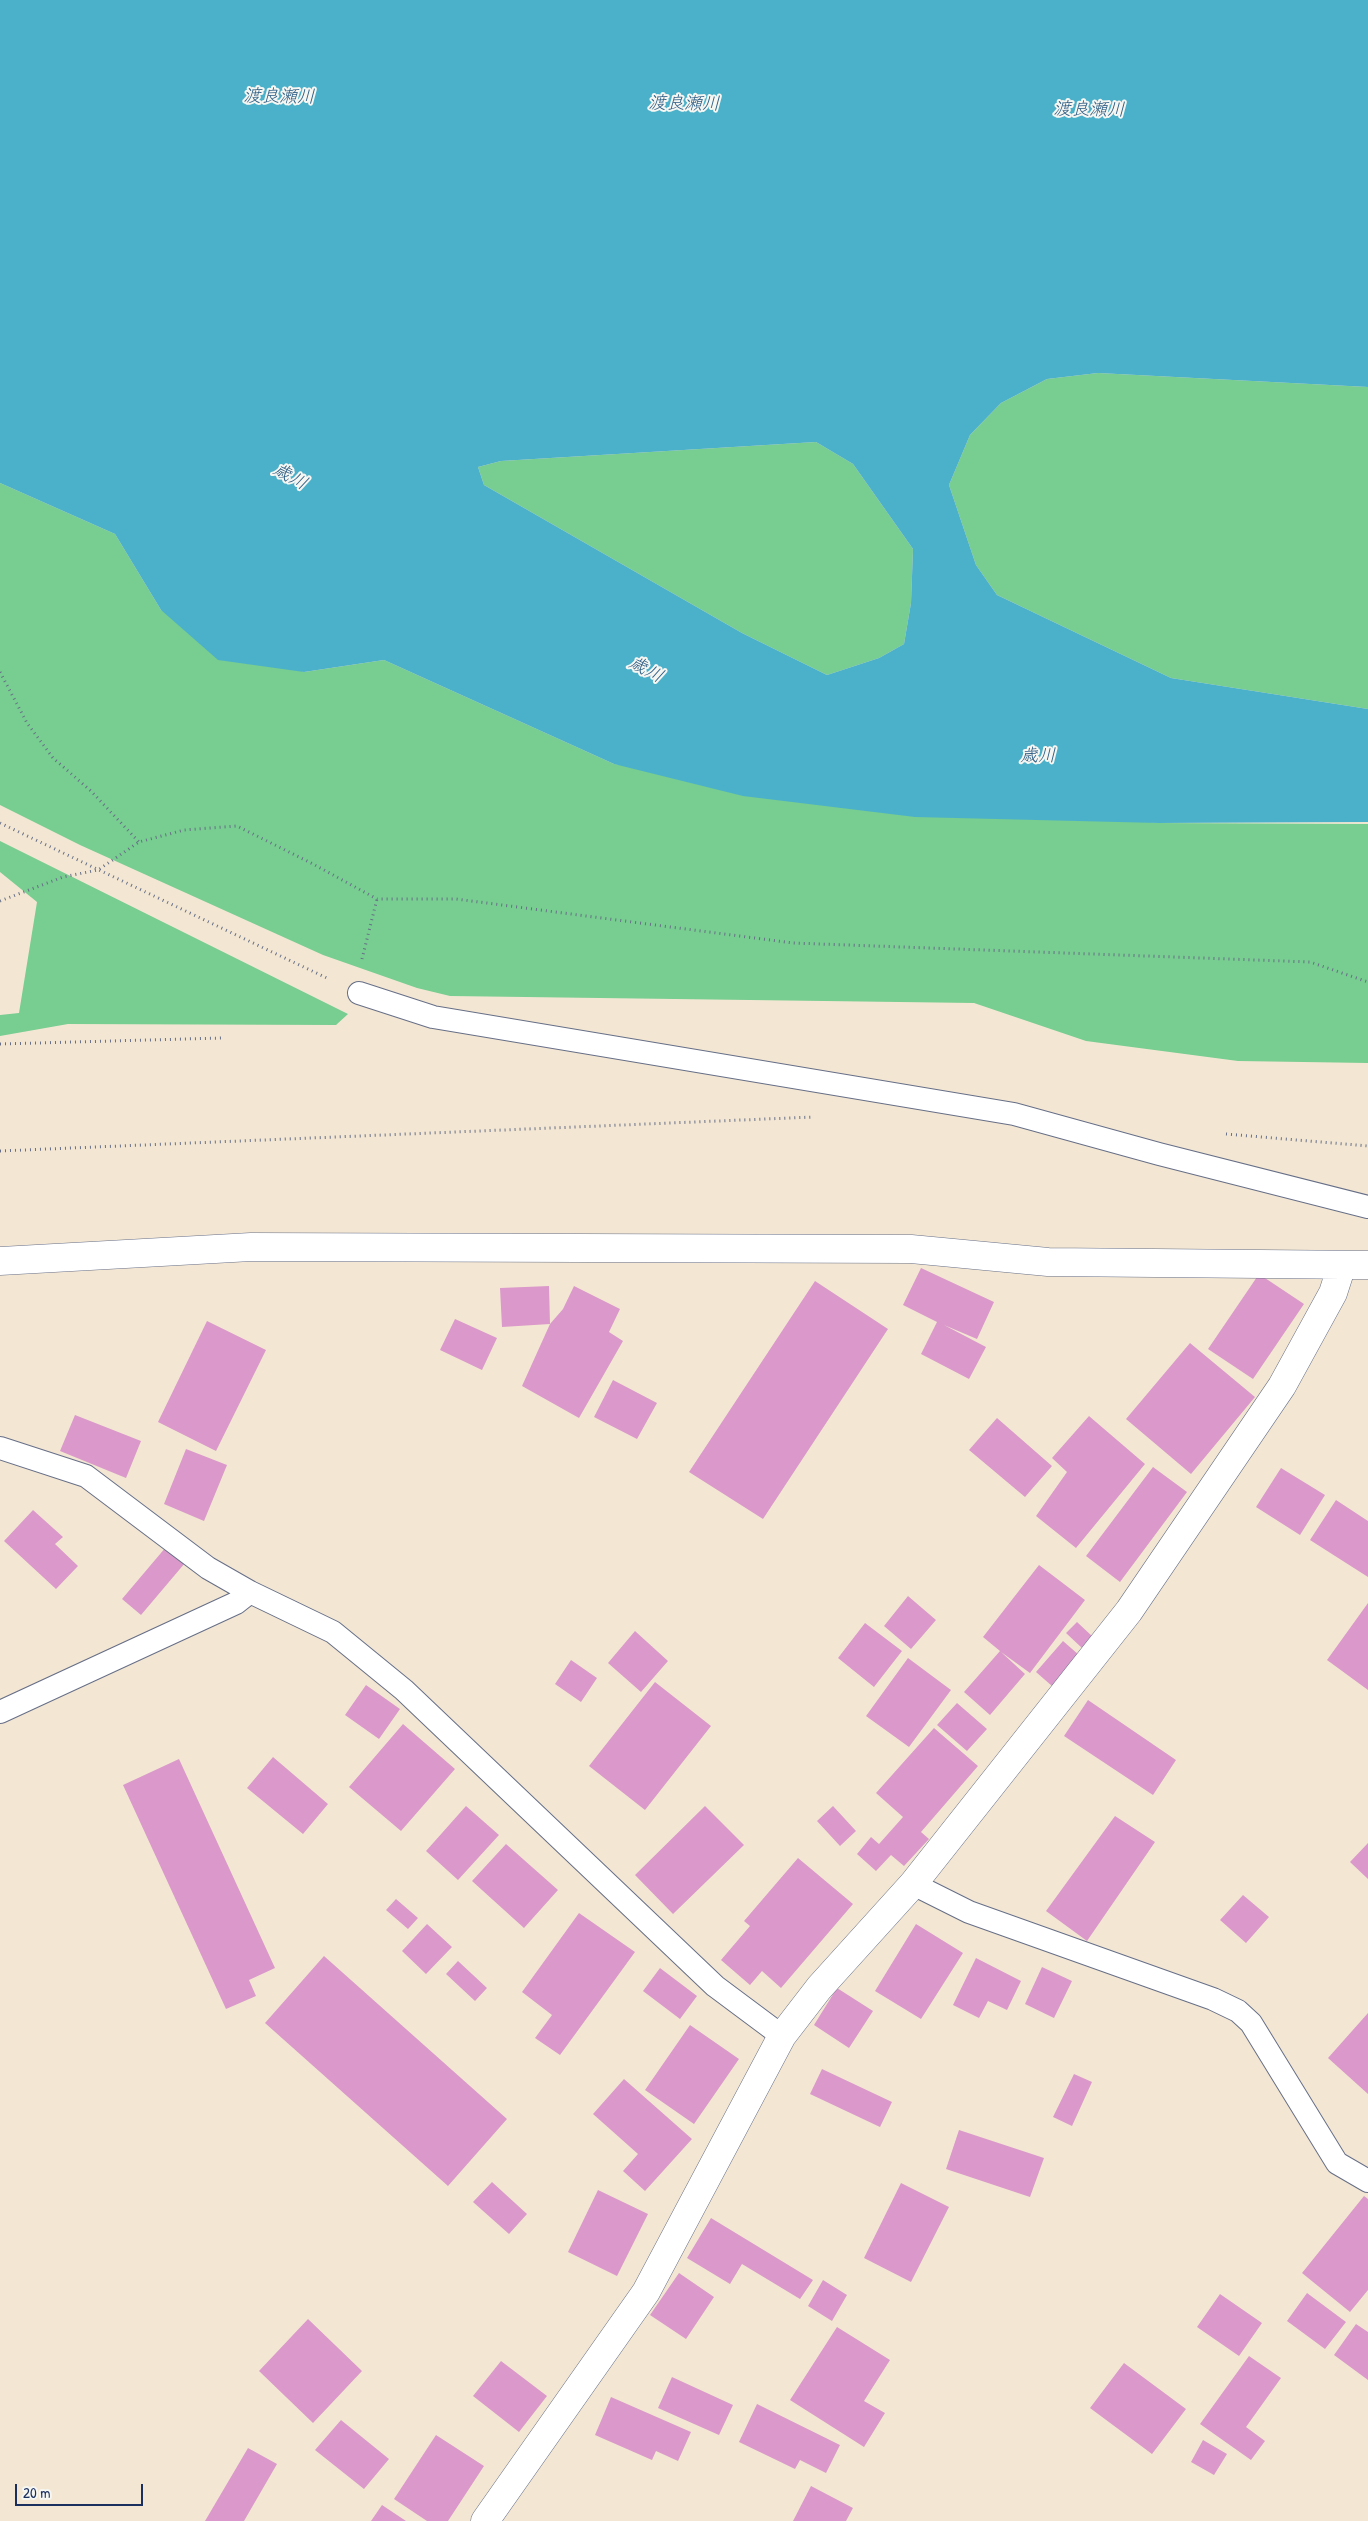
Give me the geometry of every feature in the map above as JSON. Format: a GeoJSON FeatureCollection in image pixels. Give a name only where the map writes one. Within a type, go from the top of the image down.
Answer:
{"type":"FeatureCollection","features":[{"type":"Feature","properties":{"kind":"street"},"geometry":{"type":"LineString","coordinates":[[0,1261],[251,1247],[912,1249],[1048,1262],[1355,1265]]}},
{"type":"Feature","properties":{"kind":"street"},"geometry":{"type":"LineString","coordinates":[[484,2521],[646,2292],[782,2036],[819,1988],[913,1884],[1128,1611],[1282,1386],[1333,1293],[1355,1265]]}},
{"type":"Feature","properties":{"kind":"lane"},"geometry":{"type":"LineString","coordinates":[[359,993],[433,1017],[1014,1114],[1159,1154],[1368,1207]]}},
{"type":"Feature","properties":{"kind":"lane"},"geometry":{"type":"LineString","coordinates":[[0,1448],[86,1476],[208,1568],[250,1592],[333,1632],[404,1690],[715,1986],[782,2036]]}},
{"type":"Feature","properties":{"kind":"lane"},"geometry":{"type":"LineString","coordinates":[[0,1712],[236,1603],[250,1592]]}},
{"type":"Feature","properties":{"kind":"lane"},"geometry":{"type":"LineString","coordinates":[[913,1884],[968,1912],[1213,1999],[1238,2012],[1251,2023],[1336,2163],[1368,2181]]}},
{"type":"Feature","properties":{"kind":"path"},"geometry":{"type":"LineString","coordinates":[[0,672],[27,724],[53,758],[91,791],[139,842]]}},
{"type":"Feature","properties":{"kind":"path"},"geometry":{"type":"LineString","coordinates":[[0,823],[359,993],[362,957],[377,899]]}},
{"type":"Feature","properties":{"kind":"path"},"geometry":{"type":"LineString","coordinates":[[0,901],[63,877],[98,870],[139,842],[184,830],[237,826],[377,899],[456,899],[793,943],[1310,962],[1368,982]]}},
{"type":"Feature","properties":{"kind":"path"},"geometry":{"type":"LineString","coordinates":[[0,1044],[222,1038]]}},
{"type":"Feature","properties":{"kind":"path"},"geometry":{"type":"LineString","coordinates":[[0,1151],[815,1117]]}},
{"type":"Feature","properties":{"kind":"green space"},"geometry":{"type":"Polygon","coordinates":[[[1098,373],[1368,387],[1368,709],[1171,678],[997,595],[976,565],[949,485],[970,435],[1001,403],[1047,379],[1098,373]]]}},
{"type":"Feature","properties":{"kind":"green space"},"geometry":{"type":"Polygon","coordinates":[[[816,442],[853,464],[913,549],[911,603],[904,644],[879,658],[827,675],[742,633],[484,485],[478,467],[501,461],[816,442]]]}},
{"type":"Feature","properties":{"kind":"green space"},"geometry":{"type":"Polygon","coordinates":[[[0,483],[115,534],[161,610],[304,672],[384,660],[614,764],[1159,823],[1368,824],[1368,1063],[1238,1061],[1086,1041],[974,1003],[450,996],[417,988],[323,955],[80,845],[0,805],[0,483]]]}},
{"type":"Feature","properties":{"kind":"green space"},"geometry":{"type":"Polygon","coordinates":[[[0,841],[348,1014],[336,1025],[68,1024],[0,1036],[0,1015],[19,1013],[37,902],[0,872],[0,841]]]}},
{"type":"Feature","properties":{"kind":"water"},"geometry":{"type":"Polygon","coordinates":[[[0,0],[1368,0],[1368,387],[1098,373],[1047,379],[1001,403],[970,435],[949,485],[976,565],[997,595],[1171,678],[1368,709],[1368,822],[1159,823],[915,817],[743,796],[614,764],[384,660],[304,672],[218,660],[161,610],[115,534],[0,483],[0,0]],[[816,442],[501,461],[478,467],[484,485],[742,633],[827,675],[879,658],[904,644],[911,603],[913,549],[853,464],[816,442]]]}},
{"type":"Feature","properties":{"kind":"building"},"geometry":{"type":"Polygon","coordinates":[[[921,1268],[994,1302],[977,1339],[944,1325],[986,1347],[969,1379],[921,1354],[937,1322],[903,1305],[921,1268]]]}},
{"type":"Feature","properties":{"kind":"building"},"geometry":{"type":"Polygon","coordinates":[[[1259,1274],[1304,1304],[1253,1379],[1208,1349],[1259,1274]]]}},
{"type":"Feature","properties":{"kind":"building"},"geometry":{"type":"Polygon","coordinates":[[[815,1281],[888,1329],[763,1519],[689,1472],[815,1281]]]}},
{"type":"Feature","properties":{"kind":"building"},"geometry":{"type":"Polygon","coordinates":[[[549,1286],[550,1324],[502,1327],[500,1288],[549,1286]]]}},
{"type":"Feature","properties":{"kind":"building"},"geometry":{"type":"Polygon","coordinates":[[[574,1286],[620,1309],[609,1332],[623,1341],[579,1418],[522,1386],[550,1324],[563,1309],[574,1286]]]}},
{"type":"Feature","properties":{"kind":"building"},"geometry":{"type":"Polygon","coordinates":[[[455,1319],[497,1338],[482,1370],[440,1350],[455,1319]]]}},
{"type":"Feature","properties":{"kind":"building"},"geometry":{"type":"Polygon","coordinates":[[[207,1321],[266,1350],[216,1451],[158,1422],[207,1321]]]}},
{"type":"Feature","properties":{"kind":"building"},"geometry":{"type":"Polygon","coordinates":[[[1190,1343],[1255,1397],[1191,1474],[1126,1419],[1190,1343]]]}},
{"type":"Feature","properties":{"kind":"building"},"geometry":{"type":"Polygon","coordinates":[[[613,1380],[657,1403],[637,1439],[594,1417],[613,1380]]]}},
{"type":"Feature","properties":{"kind":"building"},"geometry":{"type":"Polygon","coordinates":[[[75,1415],[141,1441],[126,1478],[60,1451],[75,1415]]]}},
{"type":"Feature","properties":{"kind":"building"},"geometry":{"type":"Polygon","coordinates":[[[1089,1416],[1145,1464],[1076,1548],[1036,1516],[1067,1472],[1052,1458],[1089,1416]]]}},
{"type":"Feature","properties":{"kind":"building"},"geometry":{"type":"Polygon","coordinates":[[[997,1418],[1052,1466],[1025,1497],[969,1450],[997,1418]]]}},
{"type":"Feature","properties":{"kind":"building"},"geometry":{"type":"Polygon","coordinates":[[[186,1449],[227,1465],[204,1521],[164,1504],[186,1449]]]}},
{"type":"Feature","properties":{"kind":"building"},"geometry":{"type":"Polygon","coordinates":[[[1153,1467],[1187,1492],[1120,1582],[1086,1556],[1153,1467]]]}},
{"type":"Feature","properties":{"kind":"building"},"geometry":{"type":"Polygon","coordinates":[[[1281,1468],[1325,1495],[1300,1535],[1256,1507],[1281,1468]]]}},
{"type":"Feature","properties":{"kind":"building"},"geometry":{"type":"Polygon","coordinates":[[[1336,1500],[1368,1521],[1368,1577],[1310,1540],[1336,1500]]]}},
{"type":"Feature","properties":{"kind":"building"},"geometry":{"type":"Polygon","coordinates":[[[33,1510],[63,1537],[55,1544],[78,1566],[56,1589],[4,1541],[33,1510]]]}},
{"type":"Feature","properties":{"kind":"building"},"geometry":{"type":"Polygon","coordinates":[[[166,1547],[185,1563],[141,1615],[122,1599],[166,1547]]]}},
{"type":"Feature","properties":{"kind":"building"},"geometry":{"type":"Polygon","coordinates":[[[1039,1565],[1085,1600],[1030,1673],[1001,1652],[1025,1674],[990,1715],[964,1692],[1000,1651],[983,1637],[1039,1565]]]}},
{"type":"Feature","properties":{"kind":"building"},"geometry":{"type":"Polygon","coordinates":[[[908,1596],[936,1620],[911,1649],[884,1626],[908,1596]]]}},
{"type":"Feature","properties":{"kind":"building"},"geometry":{"type":"Polygon","coordinates":[[[1368,1603],[1368,1690],[1327,1660],[1368,1603]]]}},
{"type":"Feature","properties":{"kind":"building"},"geometry":{"type":"Polygon","coordinates":[[[1077,1622],[1093,1637],[1082,1648],[1066,1633],[1077,1622]]]}},
{"type":"Feature","properties":{"kind":"building"},"geometry":{"type":"Polygon","coordinates":[[[865,1623],[902,1651],[874,1687],[838,1658],[865,1623]]]}},
{"type":"Feature","properties":{"kind":"building"},"geometry":{"type":"Polygon","coordinates":[[[635,1631],[668,1661],[641,1692],[608,1663],[635,1631]]]}},
{"type":"Feature","properties":{"kind":"building"},"geometry":{"type":"Polygon","coordinates":[[[1063,1641],[1079,1655],[1052,1686],[1036,1672],[1063,1641]]]}},
{"type":"Feature","properties":{"kind":"building"},"geometry":{"type":"Polygon","coordinates":[[[908,1658],[951,1690],[909,1747],[866,1716],[908,1658]]]}},
{"type":"Feature","properties":{"kind":"building"},"geometry":{"type":"Polygon","coordinates":[[[571,1660],[597,1678],[581,1702],[555,1684],[571,1660]]]}},
{"type":"Feature","properties":{"kind":"building"},"geometry":{"type":"Polygon","coordinates":[[[655,1682],[711,1726],[645,1810],[589,1766],[655,1682]]]}},
{"type":"Feature","properties":{"kind":"building"},"geometry":{"type":"Polygon","coordinates":[[[366,1685],[400,1709],[379,1739],[345,1715],[366,1685]]]}},
{"type":"Feature","properties":{"kind":"building"},"geometry":{"type":"Polygon","coordinates":[[[1088,1700],[1176,1760],[1153,1795],[1064,1736],[1088,1700]]]}},
{"type":"Feature","properties":{"kind":"building"},"geometry":{"type":"Polygon","coordinates":[[[957,1703],[987,1729],[967,1751],[937,1725],[957,1703]]]}},
{"type":"Feature","properties":{"kind":"building"},"geometry":{"type":"Polygon","coordinates":[[[403,1724],[455,1769],[401,1831],[349,1787],[403,1724]]]}},
{"type":"Feature","properties":{"kind":"building"},"geometry":{"type":"Polygon","coordinates":[[[934,1728],[978,1766],[921,1832],[929,1839],[904,1866],[891,1855],[876,1871],[857,1854],[871,1837],[879,1844],[903,1817],[876,1793],[934,1728]]]}},
{"type":"Feature","properties":{"kind":"building"},"geometry":{"type":"Polygon","coordinates":[[[273,1757],[328,1804],[303,1834],[247,1788],[273,1757]]]}},
{"type":"Feature","properties":{"kind":"building"},"geometry":{"type":"Polygon","coordinates":[[[179,1759],[275,1968],[249,1980],[256,1996],[226,2009],[123,1785],[179,1759]]]}},
{"type":"Feature","properties":{"kind":"building"},"geometry":{"type":"Polygon","coordinates":[[[466,1806],[499,1835],[458,1880],[426,1851],[466,1806]]]}},
{"type":"Feature","properties":{"kind":"building"},"geometry":{"type":"Polygon","coordinates":[[[705,1806],[744,1845],[673,1914],[635,1875],[705,1806]]]}},
{"type":"Feature","properties":{"kind":"building"},"geometry":{"type":"Polygon","coordinates":[[[833,1806],[856,1831],[840,1846],[817,1821],[833,1806]]]}},
{"type":"Feature","properties":{"kind":"building"},"geometry":{"type":"Polygon","coordinates":[[[1115,1816],[1155,1842],[1087,1941],[1046,1911],[1115,1816]]]}},
{"type":"Feature","properties":{"kind":"building"},"geometry":{"type":"Polygon","coordinates":[[[1368,1843],[1368,1879],[1350,1862],[1368,1843]]]}},
{"type":"Feature","properties":{"kind":"building"},"geometry":{"type":"Polygon","coordinates":[[[506,1844],[558,1890],[524,1928],[472,1881],[506,1844]]]}},
{"type":"Feature","properties":{"kind":"building"},"geometry":{"type":"Polygon","coordinates":[[[798,1858],[853,1904],[781,1988],[762,1971],[750,1985],[721,1960],[750,1926],[744,1921],[798,1858]]]}},
{"type":"Feature","properties":{"kind":"building"},"geometry":{"type":"Polygon","coordinates":[[[1243,1895],[1269,1917],[1246,1943],[1220,1920],[1243,1895]]]}},
{"type":"Feature","properties":{"kind":"building"},"geometry":{"type":"Polygon","coordinates":[[[396,1899],[418,1918],[408,1929],[386,1910],[396,1899]]]}},
{"type":"Feature","properties":{"kind":"building"},"geometry":{"type":"Polygon","coordinates":[[[579,1913],[635,1952],[560,2055],[535,2038],[552,2015],[522,1992],[579,1913]]]}},
{"type":"Feature","properties":{"kind":"building"},"geometry":{"type":"Polygon","coordinates":[[[427,1924],[452,1947],[426,1974],[402,1951],[427,1924]]]}},
{"type":"Feature","properties":{"kind":"building"},"geometry":{"type":"Polygon","coordinates":[[[916,1924],[963,1953],[921,2019],[875,1991],[916,1924]]]}},
{"type":"Feature","properties":{"kind":"building"},"geometry":{"type":"Polygon","coordinates":[[[324,1956],[507,2119],[448,2186],[265,2023],[324,1956]]]}},
{"type":"Feature","properties":{"kind":"building"},"geometry":{"type":"Polygon","coordinates":[[[976,1958],[1021,1981],[1007,2010],[988,2001],[979,2018],[953,2005],[976,1958]]]}},
{"type":"Feature","properties":{"kind":"building"},"geometry":{"type":"Polygon","coordinates":[[[458,1961],[487,1988],[475,2001],[446,1974],[458,1961]]]}},
{"type":"Feature","properties":{"kind":"building"},"geometry":{"type":"Polygon","coordinates":[[[1042,1967],[1072,1981],[1054,2018],[1025,2004],[1042,1967]]]}},
{"type":"Feature","properties":{"kind":"building"},"geometry":{"type":"Polygon","coordinates":[[[660,1968],[697,1996],[680,2019],[643,1991],[660,1968]]]}},
{"type":"Feature","properties":{"kind":"building"},"geometry":{"type":"Polygon","coordinates":[[[837,1988],[873,2011],[849,2048],[814,2025],[837,1988]]]}},
{"type":"Feature","properties":{"kind":"building"},"geometry":{"type":"Polygon","coordinates":[[[1368,2013],[1368,2094],[1328,2058],[1368,2013]]]}},
{"type":"Feature","properties":{"kind":"building"},"geometry":{"type":"Polygon","coordinates":[[[690,2025],[739,2059],[694,2124],[645,2090],[690,2025]]]}},
{"type":"Feature","properties":{"kind":"building"},"geometry":{"type":"Polygon","coordinates":[[[822,2069],[892,2102],[880,2127],[810,2094],[822,2069]]]}},
{"type":"Feature","properties":{"kind":"building"},"geometry":{"type":"Polygon","coordinates":[[[1074,2074],[1092,2082],[1072,2126],[1053,2117],[1074,2074]]]}},
{"type":"Feature","properties":{"kind":"building"},"geometry":{"type":"Polygon","coordinates":[[[624,2079],[692,2139],[645,2191],[623,2171],[638,2154],[593,2114],[624,2079]]]}},
{"type":"Feature","properties":{"kind":"building"},"geometry":{"type":"Polygon","coordinates":[[[959,2130],[1044,2158],[1030,2197],[946,2169],[959,2130]]]}},
{"type":"Feature","properties":{"kind":"building"},"geometry":{"type":"Polygon","coordinates":[[[492,2182],[527,2214],[509,2234],[473,2202],[492,2182]]]}},
{"type":"Feature","properties":{"kind":"building"},"geometry":{"type":"Polygon","coordinates":[[[901,2183],[949,2207],[911,2282],[864,2258],[901,2183]]]}},
{"type":"Feature","properties":{"kind":"building"},"geometry":{"type":"Polygon","coordinates":[[[598,2190],[648,2214],[617,2276],[568,2252],[598,2190]]]}},
{"type":"Feature","properties":{"kind":"building"},"geometry":{"type":"Polygon","coordinates":[[[1364,2196],[1368,2199],[1368,2290],[1350,2312],[1302,2273],[1364,2196]]]}},
{"type":"Feature","properties":{"kind":"building"},"geometry":{"type":"Polygon","coordinates":[[[711,2218],[813,2280],[800,2299],[742,2264],[730,2284],[687,2258],[711,2218]]]}},
{"type":"Feature","properties":{"kind":"building"},"geometry":{"type":"Polygon","coordinates":[[[679,2273],[714,2297],[686,2339],[650,2315],[679,2273]]]}},
{"type":"Feature","properties":{"kind":"building"},"geometry":{"type":"Polygon","coordinates":[[[823,2280],[847,2295],[832,2321],[808,2306],[823,2280]]]}},
{"type":"Feature","properties":{"kind":"building"},"geometry":{"type":"Polygon","coordinates":[[[1307,2293],[1346,2322],[1325,2349],[1287,2321],[1307,2293]]]}},
{"type":"Feature","properties":{"kind":"building"},"geometry":{"type":"Polygon","coordinates":[[[1220,2294],[1262,2323],[1239,2356],[1197,2327],[1220,2294]]]}},
{"type":"Feature","properties":{"kind":"building"},"geometry":{"type":"Polygon","coordinates":[[[308,2319],[362,2371],[313,2423],[259,2371],[308,2319]]]}},
{"type":"Feature","properties":{"kind":"building"},"geometry":{"type":"Polygon","coordinates":[[[1356,2324],[1368,2332],[1368,2380],[1334,2355],[1356,2324]]]}},
{"type":"Feature","properties":{"kind":"building"},"geometry":{"type":"Polygon","coordinates":[[[837,2327],[890,2360],[864,2401],[885,2413],[864,2447],[790,2400],[837,2327]]]}},
{"type":"Feature","properties":{"kind":"building"},"geometry":{"type":"Polygon","coordinates":[[[1249,2356],[1281,2378],[1246,2427],[1265,2441],[1251,2460],[1200,2424],[1249,2356]]]}},
{"type":"Feature","properties":{"kind":"building"},"geometry":{"type":"Polygon","coordinates":[[[501,2361],[547,2396],[519,2432],[473,2396],[501,2361]]]}},
{"type":"Feature","properties":{"kind":"building"},"geometry":{"type":"Polygon","coordinates":[[[1124,2363],[1186,2409],[1152,2454],[1090,2408],[1124,2363]]]}},
{"type":"Feature","properties":{"kind":"building"},"geometry":{"type":"Polygon","coordinates":[[[672,2377],[733,2405],[719,2435],[658,2408],[672,2377]]]}},
{"type":"Feature","properties":{"kind":"building"},"geometry":{"type":"Polygon","coordinates":[[[611,2397],[691,2432],[678,2461],[656,2451],[652,2460],[595,2435],[611,2397]]]}},
{"type":"Feature","properties":{"kind":"building"},"geometry":{"type":"Polygon","coordinates":[[[757,2404],[840,2445],[826,2473],[800,2460],[795,2469],[739,2442],[757,2404]]]}},
{"type":"Feature","properties":{"kind":"building"},"geometry":{"type":"Polygon","coordinates":[[[341,2420],[389,2459],[364,2489],[315,2450],[341,2420]]]}},
{"type":"Feature","properties":{"kind":"building"},"geometry":{"type":"Polygon","coordinates":[[[436,2435],[484,2466],[448,2521],[427,2521],[394,2499],[436,2435]]]}},
{"type":"Feature","properties":{"kind":"building"},"geometry":{"type":"Polygon","coordinates":[[[1203,2440],[1227,2454],[1214,2475],[1191,2462],[1203,2440]]]}},
{"type":"Feature","properties":{"kind":"building"},"geometry":{"type":"Polygon","coordinates":[[[248,2448],[277,2464],[244,2521],[205,2521],[248,2448]]]}},
{"type":"Feature","properties":{"kind":"building"},"geometry":{"type":"Polygon","coordinates":[[[811,2486],[853,2508],[846,2521],[793,2521],[811,2486]]]}},
{"type":"Feature","properties":{"kind":"building"},"geometry":{"type":"Polygon","coordinates":[[[382,2505],[406,2521],[371,2521],[382,2505]]]}},
{"type":"Feature","properties":{"kind":"water label","name":"渡良瀬川"},"geometry":{"type":"Point","coordinates":[279,97]}},
{"type":"Feature","properties":{"kind":"water label","name":"渡良瀬川"},"geometry":{"type":"Point","coordinates":[684,104]}},
{"type":"Feature","properties":{"kind":"water label","name":"渡良瀬川"},"geometry":{"type":"Point","coordinates":[1089,110]}},
{"type":"Feature","properties":{"kind":"water label","name":"歳川"},"geometry":{"type":"Point","coordinates":[290,477]}},
{"type":"Feature","properties":{"kind":"water label","name":"歳川"},"geometry":{"type":"Point","coordinates":[646,670]}},
{"type":"Feature","properties":{"kind":"water label","name":"歳川"},"geometry":{"type":"Point","coordinates":[1038,756]}}]}
